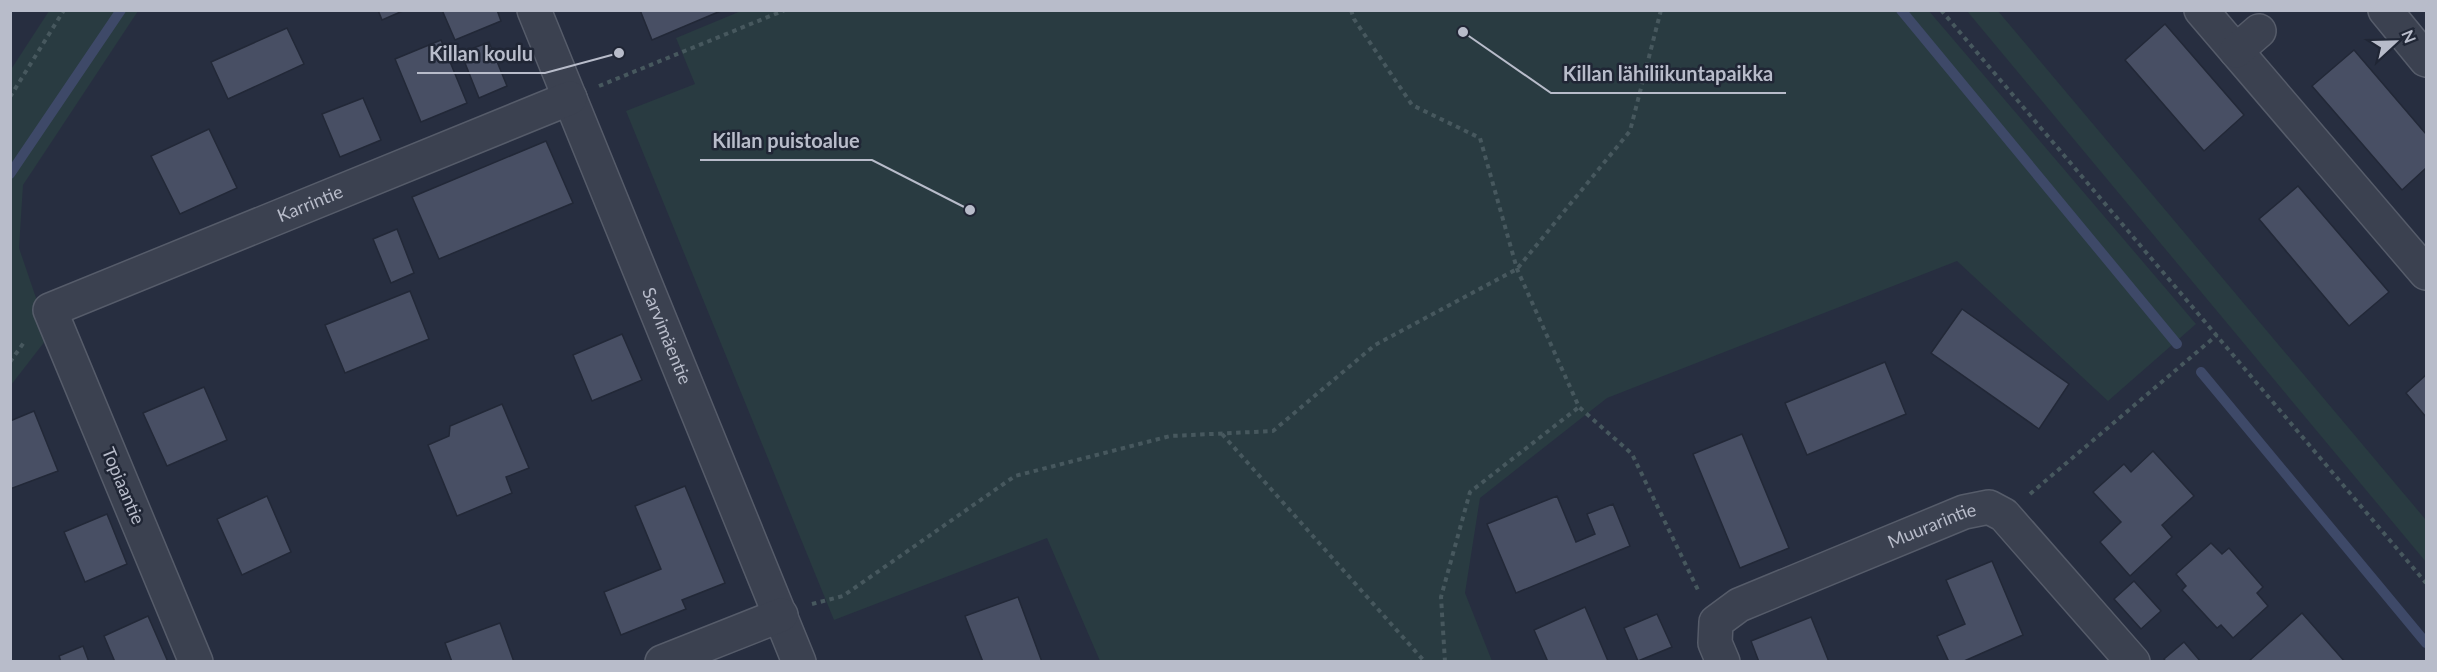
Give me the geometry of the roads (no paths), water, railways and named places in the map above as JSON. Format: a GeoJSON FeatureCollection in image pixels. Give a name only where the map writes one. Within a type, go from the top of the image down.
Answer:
{"type":"FeatureCollection","features":[{"type":"Feature","properties":{"kind":"street","name":"Sarvimäentie"},"geometry":{"type":"LineString","coordinates":[[534,10],[799,662]]}},
{"type":"Feature","properties":{"kind":"street"},"geometry":{"type":"LineString","coordinates":[[2201,10],[2248,41],[2391,214],[2427,273]]}},
{"type":"Feature","properties":{"kind":"street"},"geometry":{"type":"LineString","coordinates":[[2385,10],[2427,60]]}},
{"type":"Feature","properties":{"kind":"street","name":"Karrintie"},"geometry":{"type":"LineString","coordinates":[[50,310],[570,98]]}},
{"type":"Feature","properties":{"kind":"street","name":"Topiaantie"},"geometry":{"type":"LineString","coordinates":[[50,310],[196,662]]}},
{"type":"Feature","properties":{"kind":"street","name":"Muurarintie"},"geometry":{"type":"LineString","coordinates":[[1723,662],[1715,643],[1716,622],[1738,604],[1964,512],[1989,507],[2004,515],[2133,662]]}},
{"type":"Feature","properties":{"kind":"street"},"geometry":{"type":"LineString","coordinates":[[662,662],[781,615]]}},
{"type":"Feature","properties":{"kind":"waterway"},"geometry":{"type":"LineString","coordinates":[[10,174],[121,10]]}},
{"type":"Feature","properties":{"kind":"waterway"},"geometry":{"type":"LineString","coordinates":[[1901,10],[2177,344]]}},
{"type":"Feature","properties":{"kind":"waterway"},"geometry":{"type":"LineString","coordinates":[[2201,372],[2426,643]]}},
{"type":"Feature","properties":{"kind":"place","name":"Killan lähiliikuntapaikka"},"geometry":{"type":"Point","coordinates":[1463,32]}},
{"type":"Feature","properties":{"kind":"place","name":"Killan koulu"},"geometry":{"type":"Point","coordinates":[619,53]}},
{"type":"Feature","properties":{"kind":"place","name":"Killan puistoalue"},"geometry":{"type":"Point","coordinates":[970,210]}}]}
